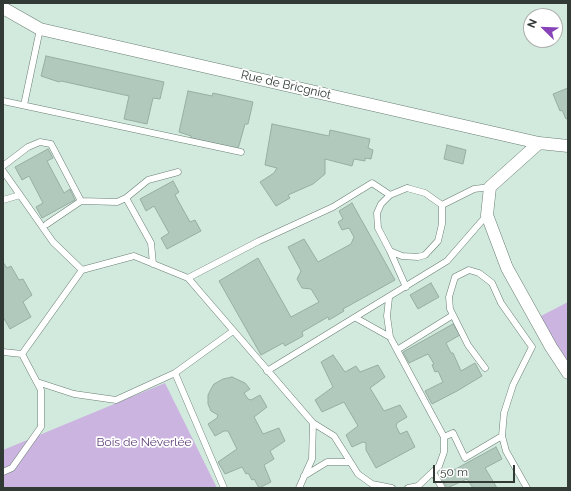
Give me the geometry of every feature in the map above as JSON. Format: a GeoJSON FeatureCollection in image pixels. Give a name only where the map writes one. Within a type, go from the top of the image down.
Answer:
{"type":"FeatureCollection","features":[{"type":"Feature","properties":{"kind":"street","name":"Rue de Bricgniot"},"geometry":{"type":"LineString","coordinates":[[6,10],[40,29],[539,143],[568,146]]}},
{"type":"Feature","properties":{"kind":"street"},"geometry":{"type":"LineString","coordinates":[[539,143],[490,187],[487,215],[507,268],[551,347],[568,373]]}},
{"type":"Feature","properties":{"kind":"lane"},"geometry":{"type":"LineString","coordinates":[[24,105],[40,29]]}},
{"type":"Feature","properties":{"kind":"lane"},"geometry":{"type":"LineString","coordinates":[[3,101],[242,152]]}},
{"type":"Feature","properties":{"kind":"lane"},"geometry":{"type":"LineString","coordinates":[[3,166],[28,147],[40,142],[51,144],[81,201]]}},
{"type":"Feature","properties":{"kind":"lane"},"geometry":{"type":"LineString","coordinates":[[3,172],[53,242],[82,270]]}},
{"type":"Feature","properties":{"kind":"lane"},"geometry":{"type":"LineString","coordinates":[[47,224],[81,201],[117,202],[126,198],[148,180],[178,172]]}},
{"type":"Feature","properties":{"kind":"lane"},"geometry":{"type":"LineString","coordinates":[[188,278],[259,241],[333,207],[372,183],[390,195]]}},
{"type":"Feature","properties":{"kind":"lane"},"geometry":{"type":"LineString","coordinates":[[442,205],[474,189],[490,187]]}},
{"type":"Feature","properties":{"kind":"lane"},"geometry":{"type":"LineString","coordinates":[[406,287],[378,228],[377,213],[381,204],[390,195],[407,188],[425,193],[442,205]]}},
{"type":"Feature","properties":{"kind":"lane"},"geometry":{"type":"LineString","coordinates":[[3,200],[20,195]]}},
{"type":"Feature","properties":{"kind":"lane"},"geometry":{"type":"LineString","coordinates":[[126,198],[151,243],[153,264]]}},
{"type":"Feature","properties":{"kind":"lane"},"geometry":{"type":"LineString","coordinates":[[390,251],[402,256],[418,257],[425,255],[432,249],[438,241],[441,232],[442,205]]}},
{"type":"Feature","properties":{"kind":"lane"},"geometry":{"type":"LineString","coordinates":[[268,371],[447,261],[487,215]]}},
{"type":"Feature","properties":{"kind":"lane"},"geometry":{"type":"LineString","coordinates":[[22,354],[82,270],[134,256],[188,278],[313,423],[334,436],[358,474],[372,484],[392,488]]}},
{"type":"Feature","properties":{"kind":"lane"},"geometry":{"type":"LineString","coordinates":[[485,368],[471,349],[450,309],[449,297],[455,277],[465,272],[474,271],[492,282],[501,303],[532,347],[513,385],[504,413],[502,436],[506,450],[527,488]]}},
{"type":"Feature","properties":{"kind":"lane"},"geometry":{"type":"LineString","coordinates":[[389,298],[387,316],[390,337],[444,437],[444,452],[439,466],[418,486],[408,488]]}},
{"type":"Feature","properties":{"kind":"lane"},"geometry":{"type":"LineString","coordinates":[[397,350],[453,315]]}},
{"type":"Feature","properties":{"kind":"lane"},"geometry":{"type":"LineString","coordinates":[[356,318],[390,337]]}},
{"type":"Feature","properties":{"kind":"lane"},"geometry":{"type":"LineString","coordinates":[[37,382],[74,394],[116,400],[174,373],[233,331]]}},
{"type":"Feature","properties":{"kind":"lane"},"geometry":{"type":"LineString","coordinates":[[3,352],[22,354]]}},
{"type":"Feature","properties":{"kind":"lane"},"geometry":{"type":"LineString","coordinates":[[3,472],[12,468],[40,427],[41,390],[22,354]]}},
{"type":"Feature","properties":{"kind":"lane"},"geometry":{"type":"LineString","coordinates":[[174,373],[224,488]]}},
{"type":"Feature","properties":{"kind":"lane"},"geometry":{"type":"LineString","coordinates":[[299,488],[312,459],[313,423]]}},
{"type":"Feature","properties":{"kind":"lane"},"geometry":{"type":"LineString","coordinates":[[444,437],[453,434],[465,458],[502,436]]}},
{"type":"Feature","properties":{"kind":"lane"},"geometry":{"type":"LineString","coordinates":[[304,476],[327,462],[350,462]]}},
{"type":"Feature","properties":{"kind":"lane"},"geometry":{"type":"LineString","coordinates":[[433,472],[442,488]]}},
{"type":"Feature","properties":{"kind":"green space"},"geometry":{"type":"Polygon","coordinates":[[[568,302],[568,366],[539,317],[568,302]]]}},
{"type":"Feature","properties":{"kind":"green space","name":"Bois de Néverlée"},"geometry":{"type":"Polygon","coordinates":[[[165,383],[217,488],[3,488],[3,450],[165,383]]]}},
{"type":"Feature","properties":{"kind":"building"},"geometry":{"type":"Polygon","coordinates":[[[46,56],[164,82],[160,99],[153,98],[147,124],[124,119],[129,96],[61,81],[59,82],[41,76],[46,56]]]}},
{"type":"Feature","properties":{"kind":"building"},"geometry":{"type":"Polygon","coordinates":[[[568,88],[568,118],[566,119],[562,110],[560,111],[553,94],[568,88]]]}},
{"type":"Feature","properties":{"kind":"building"},"geometry":{"type":"Polygon","coordinates":[[[188,91],[212,96],[213,93],[253,102],[248,124],[245,124],[238,149],[191,138],[191,136],[179,132],[188,91]]]}},
{"type":"Feature","properties":{"kind":"building"},"geometry":{"type":"Polygon","coordinates":[[[272,124],[329,136],[330,130],[370,139],[368,148],[373,150],[371,159],[365,158],[365,161],[354,159],[352,166],[325,159],[325,174],[313,184],[288,195],[290,198],[276,206],[260,182],[274,173],[277,168],[265,165],[272,124]]]}},
{"type":"Feature","properties":{"kind":"building"},"geometry":{"type":"Polygon","coordinates":[[[447,145],[466,150],[463,164],[444,159],[447,145]]]}},
{"type":"Feature","properties":{"kind":"building"},"geometry":{"type":"Polygon","coordinates":[[[48,149],[53,158],[47,161],[64,193],[70,189],[75,200],[42,218],[36,207],[43,203],[29,176],[22,180],[15,167],[48,149]]]}},
{"type":"Feature","properties":{"kind":"building"},"geometry":{"type":"Polygon","coordinates":[[[173,181],[179,192],[175,195],[190,222],[195,220],[201,231],[167,249],[161,238],[169,233],[154,206],[146,211],[140,199],[173,181]]]}},
{"type":"Feature","properties":{"kind":"building"},"geometry":{"type":"Polygon","coordinates":[[[352,203],[395,280],[343,309],[344,311],[329,320],[328,317],[302,332],[303,336],[285,346],[283,343],[261,355],[219,281],[258,258],[291,317],[319,302],[311,289],[302,288],[297,279],[301,271],[288,247],[304,239],[318,262],[351,244],[354,237],[349,228],[342,230],[338,222],[343,219],[339,211],[352,203]]]}},
{"type":"Feature","properties":{"kind":"building"},"geometry":{"type":"Polygon","coordinates":[[[3,262],[7,268],[11,266],[19,280],[23,279],[32,295],[23,302],[31,317],[10,329],[3,317],[3,262]]]}},
{"type":"Feature","properties":{"kind":"building"},"geometry":{"type":"Polygon","coordinates":[[[431,283],[439,297],[418,309],[410,295],[431,283]]]}},
{"type":"Feature","properties":{"kind":"building"},"geometry":{"type":"Polygon","coordinates":[[[453,324],[460,335],[446,343],[451,353],[453,353],[461,371],[475,363],[482,376],[432,404],[425,391],[443,382],[438,371],[435,372],[432,365],[434,364],[428,354],[409,363],[403,352],[453,324]]]}},
{"type":"Feature","properties":{"kind":"building"},"geometry":{"type":"Polygon","coordinates":[[[333,355],[345,372],[356,366],[360,372],[378,365],[385,377],[370,388],[384,411],[400,405],[407,417],[397,423],[396,426],[400,434],[407,431],[415,447],[376,468],[366,450],[366,443],[363,442],[352,447],[346,435],[358,426],[344,402],[322,412],[315,400],[333,387],[321,362],[333,355]]]}},
{"type":"Feature","properties":{"kind":"building"},"geometry":{"type":"Polygon","coordinates":[[[232,377],[245,383],[250,389],[244,393],[248,399],[251,400],[260,395],[267,407],[254,417],[263,434],[279,428],[285,441],[270,451],[274,459],[264,465],[271,482],[259,488],[254,479],[252,480],[248,473],[246,474],[242,467],[225,474],[218,462],[237,449],[228,431],[224,431],[215,436],[208,424],[217,418],[218,415],[211,411],[208,404],[208,395],[211,389],[214,384],[223,379],[232,377]]]}},
{"type":"Feature","properties":{"kind":"building"},"geometry":{"type":"Polygon","coordinates":[[[496,447],[502,459],[485,468],[497,488],[473,488],[467,479],[447,488],[441,477],[496,447]]]}}]}
